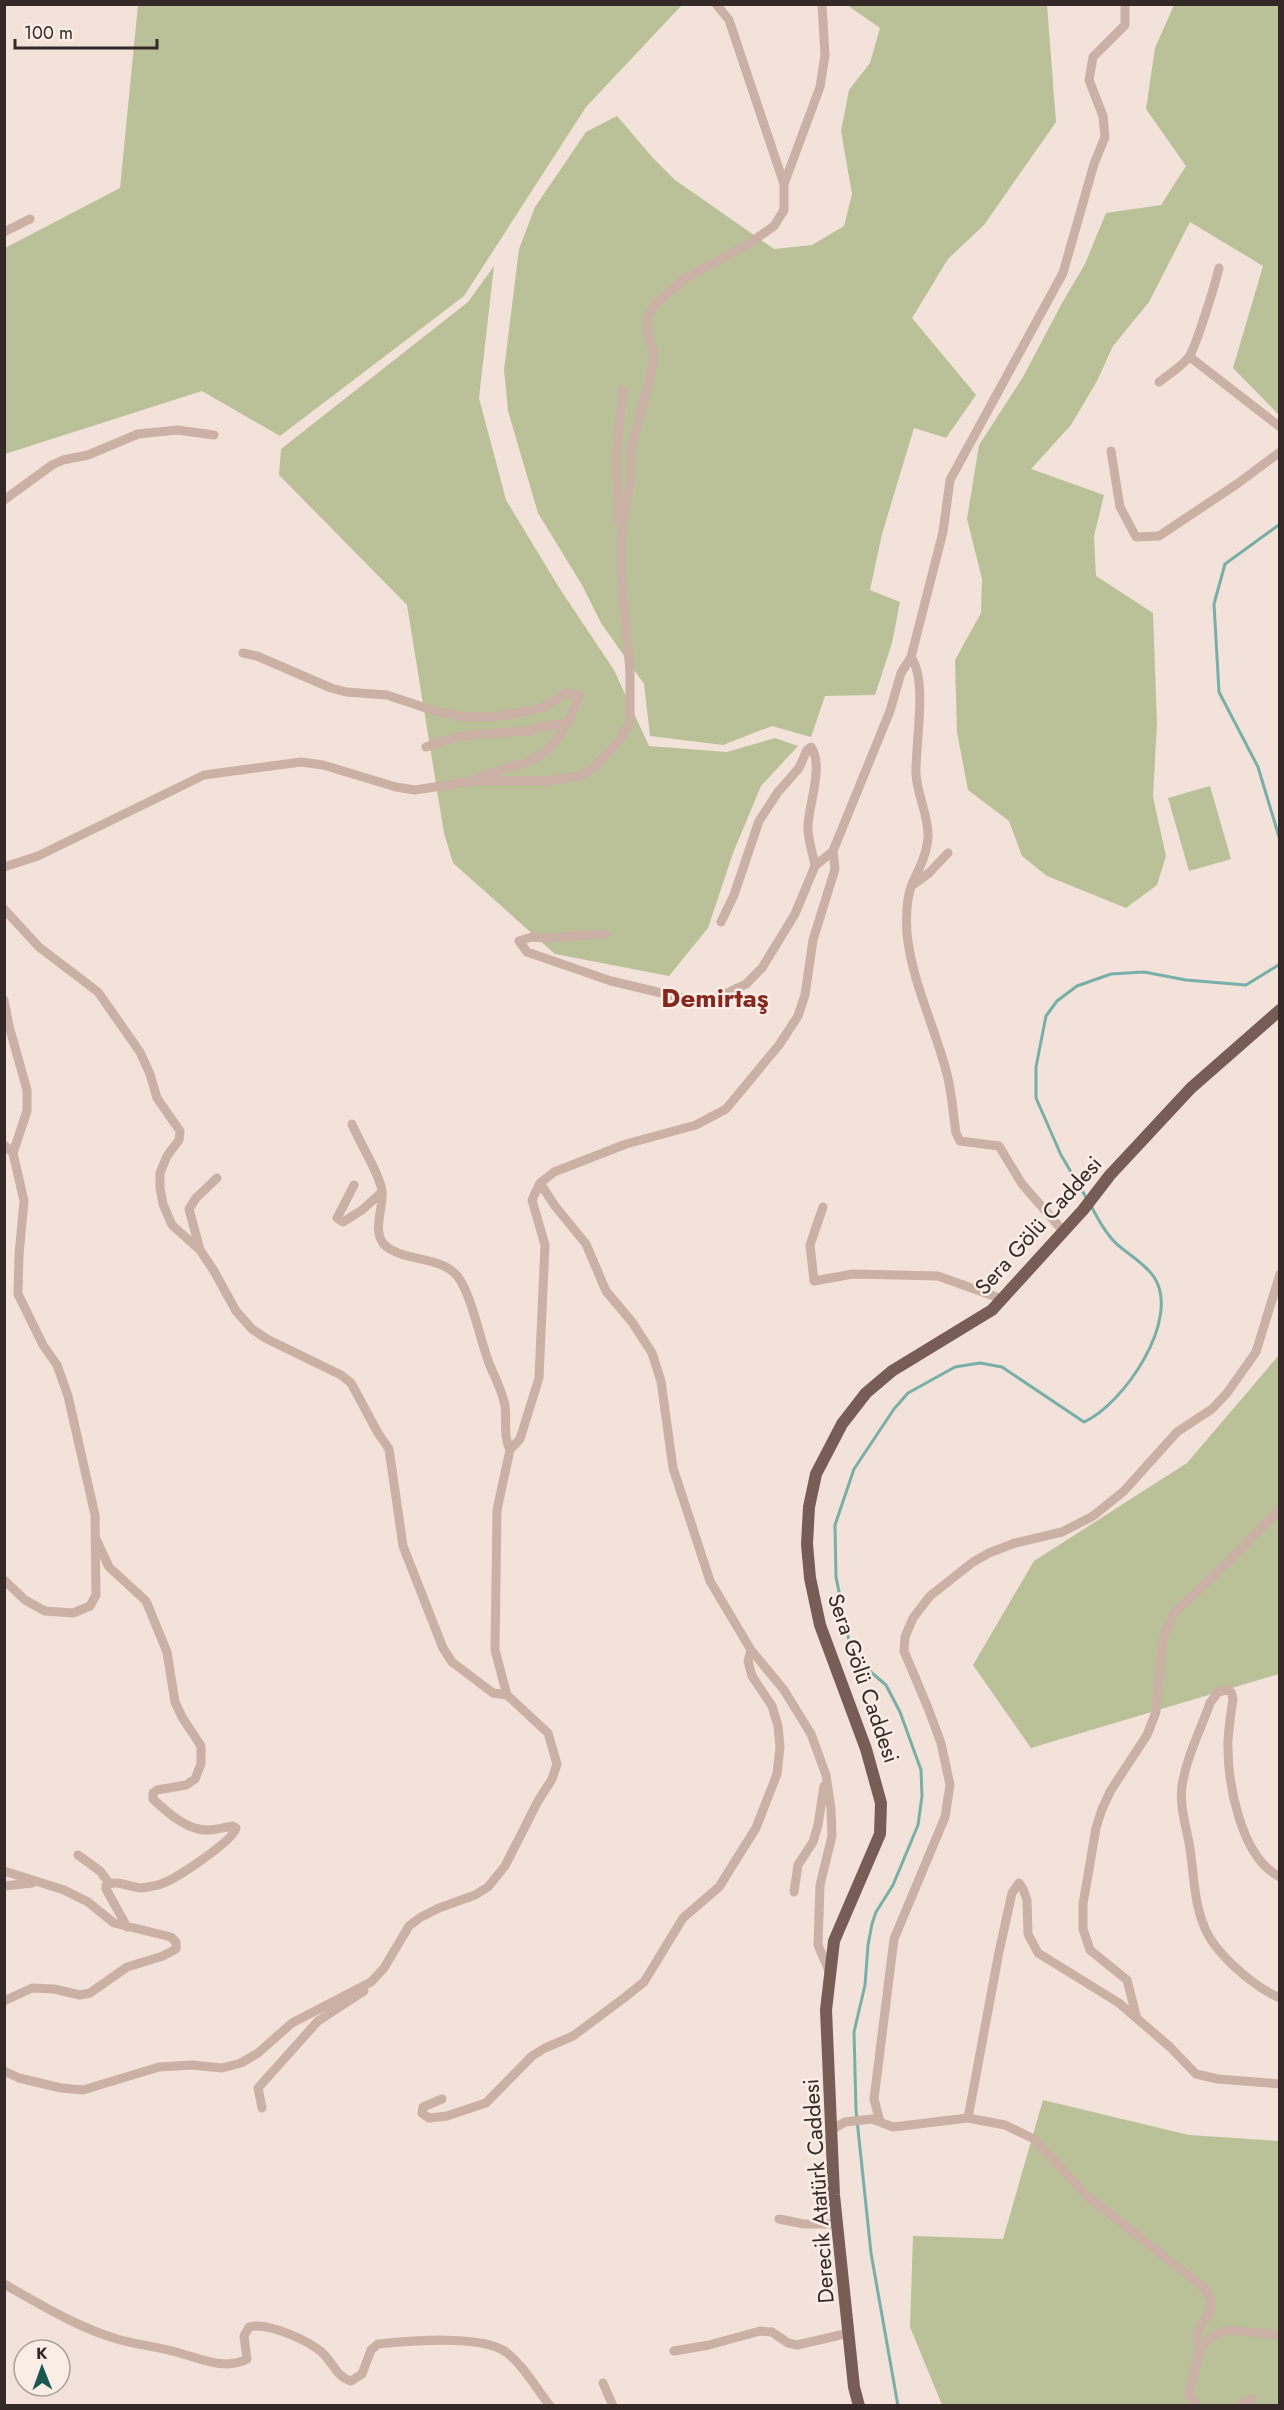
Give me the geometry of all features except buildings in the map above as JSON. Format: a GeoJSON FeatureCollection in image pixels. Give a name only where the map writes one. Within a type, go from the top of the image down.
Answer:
{"type":"FeatureCollection","features":[{"type":"Feature","properties":{"kind":"main road","name":"Sera Gölü Caddesi"},"geometry":{"type":"LineString","coordinates":[[830,1973],[834,1941],[880,1834],[881,1803],[866,1749],[820,1625],[810,1578],[807,1544],[809,1507],[816,1474],[842,1424],[866,1393],[892,1371],[982,1316],[1002,1299],[1083,1210],[1110,1175],[1191,1088],[1280,1010]]}},
{"type":"Feature","properties":{"kind":"main road","name":"Derecik Atatürk Caddesi"},"geometry":{"type":"LineString","coordinates":[[830,1973],[826,2010],[837,2224],[854,2386],[859,2406]]}},
{"type":"Feature","properties":{"kind":"street"},"geometry":{"type":"LineString","coordinates":[[621,539],[623,517],[632,482],[631,449],[653,366],[653,352],[647,330],[648,316],[655,304],[684,279],[750,243],[774,226],[784,210],[784,184],[729,20],[716,4]]}},
{"type":"Feature","properties":{"kind":"street"},"geometry":{"type":"LineString","coordinates":[[784,184],[820,87],[825,55],[822,4]]}},
{"type":"Feature","properties":{"kind":"street"},"geometry":{"type":"LineString","coordinates":[[606,933],[532,937],[519,941],[527,952],[611,981],[691,1000],[712,1000],[746,984],[762,968],[795,914],[816,866],[833,851],[890,711],[901,673],[911,657],[943,532],[950,480],[1063,273],[1094,164],[1105,137],[1103,116],[1089,80],[1093,57],[1125,25],[1125,4]]}},
{"type":"Feature","properties":{"kind":"street"},"geometry":{"type":"LineString","coordinates":[[4,232],[30,219]]}},
{"type":"Feature","properties":{"kind":"street"},"geometry":{"type":"LineString","coordinates":[[1159,382],[1190,357],[1214,290],[1219,268]]}},
{"type":"Feature","properties":{"kind":"street"},"geometry":{"type":"LineString","coordinates":[[1190,357],[1280,427]]}},
{"type":"Feature","properties":{"kind":"street"},"geometry":{"type":"LineString","coordinates":[[4,867],[38,856],[204,775],[300,762],[323,765],[396,787],[415,790],[473,781],[545,781],[580,776],[593,768],[618,742],[629,724],[630,715],[630,672],[621,576],[616,471],[623,390]]}},
{"type":"Feature","properties":{"kind":"street"},"geometry":{"type":"LineString","coordinates":[[4,501],[52,465],[63,460],[88,455],[138,434],[177,430],[214,435]]}},
{"type":"Feature","properties":{"kind":"street"},"geometry":{"type":"LineString","coordinates":[[1111,451],[1120,507],[1136,537],[1159,536],[1280,452]]}},
{"type":"Feature","properties":{"kind":"street"},"geometry":{"type":"LineString","coordinates":[[243,653],[257,656],[331,688],[345,692],[387,695],[438,712],[465,717],[505,716],[544,707],[566,693],[579,695],[556,741],[536,758],[485,774],[473,781]]}},
{"type":"Feature","properties":{"kind":"street"},"geometry":{"type":"LineString","coordinates":[[911,657],[917,665],[919,696],[916,775],[928,838],[920,870],[912,885],[907,908],[907,934],[918,982],[948,1075],[956,1133],[960,1141],[999,1146],[1022,1184],[1063,1231]]}},
{"type":"Feature","properties":{"kind":"street"},"geometry":{"type":"LineString","coordinates":[[426,747],[459,737],[530,731],[543,726],[567,723]]}},
{"type":"Feature","properties":{"kind":"street"},"geometry":{"type":"LineString","coordinates":[[721,922],[734,895],[759,821],[778,792],[799,768],[807,750],[812,747],[815,753],[816,772],[808,827],[816,866]]}},
{"type":"Feature","properties":{"kind":"street"},"geometry":{"type":"LineString","coordinates":[[4,2071],[19,2078],[61,2088],[83,2090],[159,2067],[192,2065],[231,2067],[258,2053],[292,2023],[370,1982],[384,1968],[410,1926],[439,1908],[475,1895],[488,1887],[505,1866],[538,1801],[552,1779],[557,1764],[548,1733],[507,1695],[495,1650],[497,1510],[510,1450],[520,1439],[539,1378],[545,1245],[532,1200],[540,1184],[554,1173],[626,1144],[696,1125],[726,1109],[779,1045],[798,1016],[805,995],[813,940],[835,869],[833,851]]}},
{"type":"Feature","properties":{"kind":"street"},"geometry":{"type":"LineString","coordinates":[[912,885],[929,873],[948,853]]}},
{"type":"Feature","properties":{"kind":"street"},"geometry":{"type":"LineString","coordinates":[[4,909],[39,947],[98,992],[140,1052],[157,1098],[180,1131],[179,1140],[167,1156],[160,1173],[163,1204],[172,1225],[200,1250],[236,1311],[252,1329],[267,1339],[341,1375],[351,1383],[378,1433],[390,1449],[403,1546],[443,1647],[452,1662],[493,1693],[507,1695]]}},
{"type":"Feature","properties":{"kind":"street"},"geometry":{"type":"LineString","coordinates":[[4,1000],[27,1090],[27,1111],[13,1153],[24,1201],[18,1294],[43,1345],[57,1365],[68,1396],[95,1515],[96,1595],[90,1606],[73,1613],[45,1611],[25,1600],[4,1580]]}},
{"type":"Feature","properties":{"kind":"street"},"geometry":{"type":"LineString","coordinates":[[352,1124],[378,1178],[382,1192],[379,1235],[386,1247],[404,1255],[447,1267],[458,1277],[505,1404],[505,1439],[510,1450]]}},
{"type":"Feature","properties":{"kind":"street"},"geometry":{"type":"LineString","coordinates":[[4,1145],[13,1153]]}},
{"type":"Feature","properties":{"kind":"street"},"geometry":{"type":"LineString","coordinates":[[200,1250],[189,1209],[196,1198],[217,1178]]}},
{"type":"Feature","properties":{"kind":"street"},"geometry":{"type":"LineString","coordinates":[[540,1184],[586,1244],[606,1291],[632,1322],[652,1353],[661,1381],[673,1468],[710,1581],[751,1650],[784,1690],[811,1734],[826,1775],[831,1809],[832,1836],[820,1885],[818,1945],[830,1973]]}},
{"type":"Feature","properties":{"kind":"street"},"geometry":{"type":"LineString","coordinates":[[354,1185],[337,1218],[343,1222],[362,1210],[382,1192]]}},
{"type":"Feature","properties":{"kind":"street"},"geometry":{"type":"LineString","coordinates":[[823,1207],[810,1245],[814,1281],[853,1274],[938,1276],[1002,1299]]}},
{"type":"Feature","properties":{"kind":"street"},"geometry":{"type":"LineString","coordinates":[[876,2120],[874,2098],[894,1939],[945,1817],[950,1785],[941,1743],[904,1651],[905,1637],[913,1618],[930,1596],[974,1562],[989,1553],[1015,1543],[1062,1532],[1093,1516],[1124,1491],[1177,1432],[1212,1408],[1239,1376],[1256,1352],[1280,1274]]}},
{"type":"Feature","properties":{"kind":"street"},"geometry":{"type":"LineString","coordinates":[[1137,2019],[1127,1980],[1090,1950],[1083,1929],[1083,1904],[1096,1828],[1111,1790],[1147,1735],[1156,1712],[1163,1637],[1174,1613],[1227,1564],[1280,1509]]}},
{"type":"Feature","properties":{"kind":"street"},"geometry":{"type":"LineString","coordinates":[[95,1537],[109,1567],[146,1601],[167,1652],[175,1702],[201,1746],[201,1764],[195,1779],[186,1785],[157,1790],[153,1793],[153,1798],[163,1808],[194,1828],[206,1831],[233,1826],[236,1828],[235,1834],[218,1849],[161,1884],[143,1888],[116,1882],[109,1883]]}},
{"type":"Feature","properties":{"kind":"street"},"geometry":{"type":"LineString","coordinates":[[442,2099],[423,2107],[422,2113],[429,2118],[447,2116],[486,2103],[532,2056],[573,2036],[624,1998],[644,1982],[683,1918],[719,1887],[756,1828],[777,1774],[780,1748],[778,1726],[772,1706],[752,1676],[748,1661],[751,1650]]}},
{"type":"Feature","properties":{"kind":"street"},"geometry":{"type":"LineString","coordinates":[[1280,1877],[1261,1864],[1250,1847],[1236,1806],[1230,1772],[1228,1740],[1233,1699],[1231,1692],[1227,1690],[1218,1692],[1210,1703],[1182,1787],[1181,1808],[1190,1849],[1195,1894],[1204,1927],[1213,1943],[1247,1977],[1280,1998]]}},
{"type":"Feature","properties":{"kind":"street"},"geometry":{"type":"LineString","coordinates":[[794,1892],[798,1865],[813,1842],[818,1824],[826,1775]]}},
{"type":"Feature","properties":{"kind":"street"},"geometry":{"type":"LineString","coordinates":[[78,1856],[100,1871],[109,1883]]}},
{"type":"Feature","properties":{"kind":"street"},"geometry":{"type":"LineString","coordinates":[[4,1871],[64,1890],[88,1902],[114,1923],[171,1937],[176,1942],[176,1949],[164,1956],[127,1967],[90,1993],[80,1995],[42,1988],[32,1989],[4,2001]]}},
{"type":"Feature","properties":{"kind":"street"},"geometry":{"type":"LineString","coordinates":[[4,1886],[38,1882]]}},
{"type":"Feature","properties":{"kind":"street"},"geometry":{"type":"LineString","coordinates":[[109,1883],[106,1889],[127,1927]]}},
{"type":"Feature","properties":{"kind":"street"},"geometry":{"type":"LineString","coordinates":[[968,2118],[1001,1942],[1012,1893],[1019,1883],[1027,1900],[1028,1934],[1038,1953],[1062,1970],[1093,1985],[1137,2019],[1196,2073],[1218,2079],[1280,2084]]}},
{"type":"Feature","properties":{"kind":"street"},"geometry":{"type":"LineString","coordinates":[[262,2108],[258,2088],[318,2021],[381,1980],[384,1968]]}},
{"type":"Feature","properties":{"kind":"street"},"geometry":{"type":"LineString","coordinates":[[833,2129],[845,2122],[876,2120],[893,2127],[905,2127],[968,2118],[1005,2125],[1034,2139],[1087,2196],[1204,2288],[1211,2301],[1210,2309],[1197,2334],[1196,2342],[1200,2348]]}},
{"type":"Feature","properties":{"kind":"street"},"geometry":{"type":"LineString","coordinates":[[779,2220],[804,2224],[837,2224]]}},
{"type":"Feature","properties":{"kind":"street"},"geometry":{"type":"LineString","coordinates":[[4,2284],[63,2318],[117,2339],[224,2365],[237,2364],[247,2359],[244,2336],[249,2327],[256,2325],[268,2327],[313,2345],[327,2357],[344,2379],[351,2380],[362,2374],[371,2350],[378,2344],[459,2341],[491,2344],[506,2352],[517,2363],[550,2406]]}},
{"type":"Feature","properties":{"kind":"street"},"geometry":{"type":"LineString","coordinates":[[1197,2406],[1189,2395],[1200,2348],[1211,2337],[1226,2330],[1280,2335]]}},
{"type":"Feature","properties":{"kind":"street"},"geometry":{"type":"LineString","coordinates":[[674,2351],[709,2345],[760,2331],[772,2332],[788,2343],[797,2345],[849,2333]]}},
{"type":"Feature","properties":{"kind":"street"},"geometry":{"type":"LineString","coordinates":[[603,2383],[613,2406]]}},
{"type":"Feature","properties":{"kind":"street"},"geometry":{"type":"LineString","coordinates":[[1238,2406],[1252,2398]]}},
{"type":"Feature","properties":{"kind":"green space"},"geometry":{"type":"Polygon","coordinates":[[[138,4],[682,5],[586,107],[464,296],[280,436],[202,391],[5,454],[5,248],[120,188],[138,4]]]}},
{"type":"Feature","properties":{"kind":"green space"},"geometry":{"type":"Polygon","coordinates":[[[847,5],[1047,5],[1056,122],[984,225],[948,259],[912,318],[976,395],[946,438],[914,428],[882,534],[870,590],[900,602],[892,643],[875,695],[825,696],[811,737],[772,726],[723,745],[650,736],[644,684],[601,623],[582,585],[538,513],[508,411],[504,370],[519,249],[535,207],[586,132],[617,116],[675,180],[774,249],[812,245],[844,226],[852,194],[841,131],[849,90],[870,63],[880,28],[847,5]]]}},
{"type":"Feature","properties":{"kind":"green space"},"geometry":{"type":"Polygon","coordinates":[[[1174,5],[1279,5],[1279,415],[1233,368],[1263,266],[1190,222],[1149,302],[1113,346],[1097,381],[1071,425],[1031,469],[1104,495],[1094,536],[1096,576],[1153,613],[1157,724],[1153,797],[1166,856],[1157,885],[1126,908],[1047,876],[1022,856],[1009,821],[968,790],[957,732],[955,660],[981,613],[982,579],[967,519],[979,445],[1023,377],[1085,264],[1106,213],[1161,205],[1186,166],[1146,109],[1155,48],[1174,5]]]}},
{"type":"Feature","properties":{"kind":"green space"},"geometry":{"type":"Polygon","coordinates":[[[494,266],[479,398],[506,500],[560,589],[614,670],[649,746],[727,752],[775,738],[798,746],[761,786],[733,853],[708,928],[669,976],[555,954],[453,863],[444,833],[407,605],[279,475],[281,449],[468,302],[494,266]]]}},
{"type":"Feature","properties":{"kind":"green space"},"geometry":{"type":"Polygon","coordinates":[[[1210,786],[1231,859],[1189,871],[1168,798],[1210,786]]]}},
{"type":"Feature","properties":{"kind":"green space"},"geometry":{"type":"Polygon","coordinates":[[[1279,1355],[1279,1674],[1031,1748],[973,1665],[1034,1561],[1187,1463],[1279,1355]]]}},
{"type":"Feature","properties":{"kind":"green space"},"geometry":{"type":"Polygon","coordinates":[[[1043,2100],[1189,2135],[1279,2141],[1279,2405],[942,2405],[910,2327],[913,2236],[1003,2239],[1043,2100]]]}},
{"type":"Feature","properties":{"kind":"waterway"},"geometry":{"type":"LineString","coordinates":[[1280,524],[1225,564],[1214,604],[1219,692],[1258,767],[1280,840]]}},
{"type":"Feature","properties":{"kind":"waterway"},"geometry":{"type":"LineString","coordinates":[[1087,1199],[1061,1155],[1036,1098],[1036,1067],[1046,1016],[1057,1001],[1077,986],[1111,974],[1144,972],[1186,980],[1246,985],[1280,964]]}},
{"type":"Feature","properties":{"kind":"waterway"},"geometry":{"type":"LineString","coordinates":[[898,2406],[871,2253],[856,2110],[854,2032],[865,1985],[872,1924],[876,1912],[893,1885],[918,1825],[922,1796],[921,1770],[900,1712],[886,1685],[858,1661],[849,1641],[836,1577],[835,1525],[854,1469],[894,1409],[908,1393],[955,1367],[980,1363],[1002,1367],[1084,1422],[1099,1413],[1131,1380],[1154,1337],[1160,1315],[1161,1295],[1154,1277],[1111,1237],[1090,1204]]}},
{"type":"Feature","properties":{"kind":"district","name":"Demirtaş"},"geometry":{"type":"Point","coordinates":[715,998]}}]}
